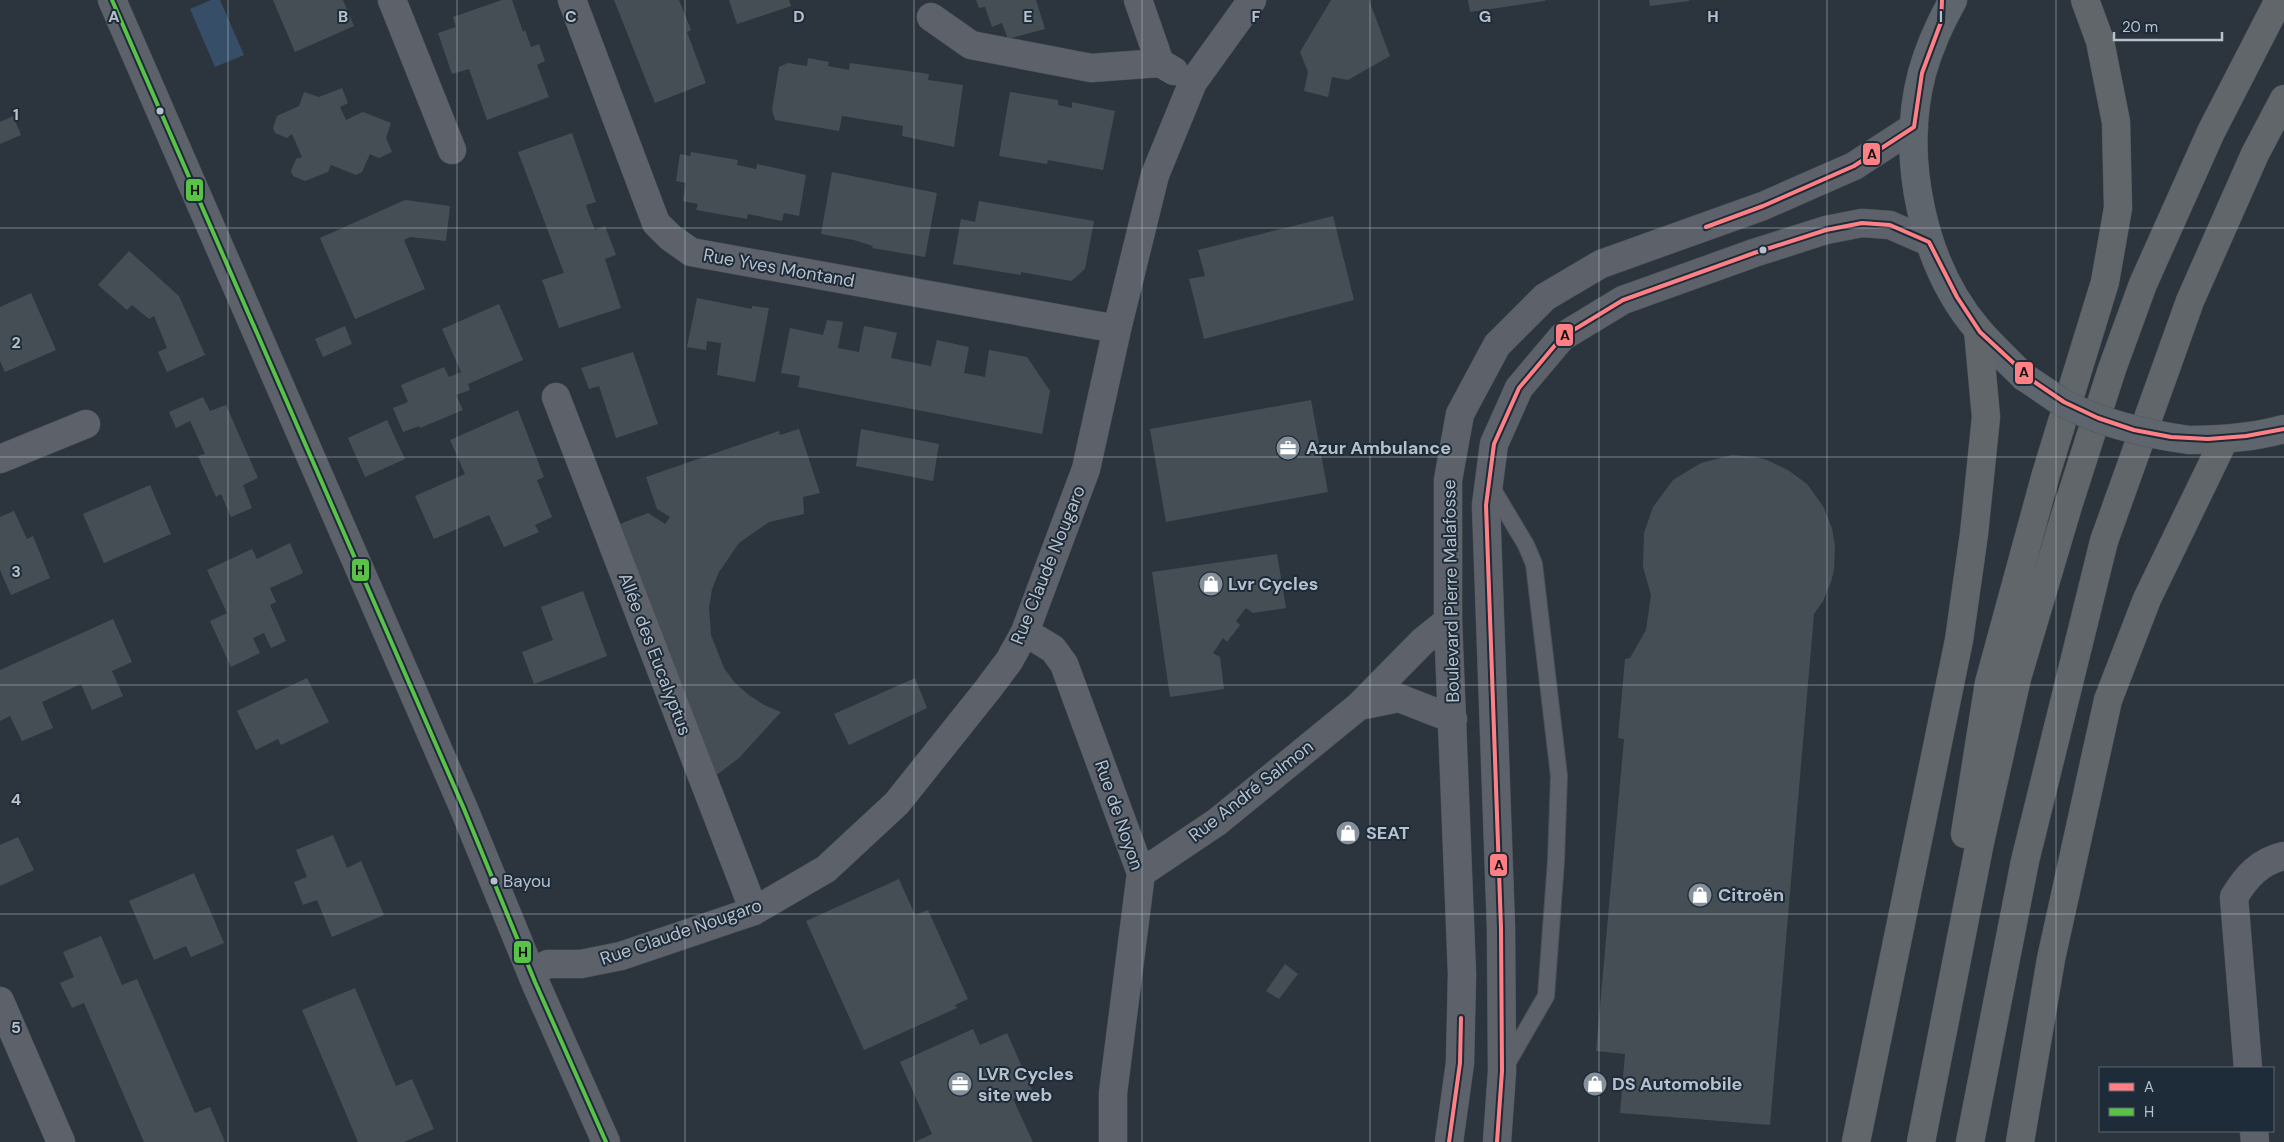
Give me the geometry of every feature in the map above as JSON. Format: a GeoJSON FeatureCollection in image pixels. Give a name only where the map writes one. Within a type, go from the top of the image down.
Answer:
{"type":"FeatureCollection","features":[{"type":"Feature","properties":{"kind":"highway"},"geometry":{"type":"LineString","coordinates":[[1916,1142],[1989,683],[2046,474],[2105,282],[2118,208],[2116,122],[2100,41],[2084,0]]}},
{"type":"Feature","properties":{"kind":"highway"},"geometry":{"type":"LineString","coordinates":[[1921,1142],[1978,852],[2017,678],[2068,506],[2112,369],[2143,284],[2210,132],[2279,0]]}},
{"type":"Feature","properties":{"kind":"highway"},"geometry":{"type":"LineString","coordinates":[[1970,1142],[2025,861],[2104,541],[2190,301],[2255,154],[2284,99]]}},
{"type":"Feature","properties":{"kind":"highway"},"geometry":{"type":"LineString","coordinates":[[1856,1142],[1949,687],[1967,582],[1986,417],[1978,330]]}},
{"type":"Feature","properties":{"kind":"highway"},"geometry":{"type":"LineString","coordinates":[[2020,1142],[2051,959],[2108,700],[2147,598],[2224,440]]}},
{"type":"Feature","properties":{"kind":"main road"},"geometry":{"type":"LineString","coordinates":[[1945,7],[1922,74],[1914,127],[1916,186],[1929,242],[1950,288],[1978,330],[2024,377],[2062,402],[2102,421],[2156,436],[2189,440],[2224,440],[2263,435],[2284,429]]}},
{"type":"Feature","properties":{"kind":"street"},"geometry":{"type":"LineString","coordinates":[[112,0],[464,809],[531,972],[606,1142]]}},
{"type":"Feature","properties":{"kind":"street"},"geometry":{"type":"LineString","coordinates":[[392,0],[452,150]]}},
{"type":"Feature","properties":{"kind":"street","name":"Rue Yves Montand"},"geometry":{"type":"LineString","coordinates":[[572,0],[656,223],[670,237],[691,252],[1116,329]]}},
{"type":"Feature","properties":{"kind":"street"},"geometry":{"type":"LineString","coordinates":[[1138,0],[1160,63]]}},
{"type":"Feature","properties":{"kind":"street","name":"Rue Claude Nougaro"},"geometry":{"type":"LineString","coordinates":[[531,972],[548,964],[581,964],[620,956],[754,911],[826,869],[897,803],[1009,661],[1025,632],[1086,469],[1116,329],[1155,175],[1193,82],[1252,0]]}},
{"type":"Feature","properties":{"kind":"street"},"geometry":{"type":"LineString","coordinates":[[931,17],[971,45],[1091,68],[1160,63],[1193,82]]}},
{"type":"Feature","properties":{"kind":"street","name":"Boulevard Pierre Malafosse"},"geometry":{"type":"LineString","coordinates":[[1449,1142],[1460,1063],[1462,974],[1448,620],[1448,480],[1460,414],[1497,345],[1545,297],[1601,264],[1763,206],[1854,166],[1914,127]]}},
{"type":"Feature","properties":{"kind":"street","name":"Boulevard Pierre Malafosse"},"geometry":{"type":"LineString","coordinates":[[1497,1142],[1502,1071],[1501,928],[1486,505],[1494,444],[1519,388],[1562,337],[1622,300],[1754,253],[1826,230],[1862,223],[1890,225],[1929,242]]}},
{"type":"Feature","properties":{"kind":"street","name":"Allée des Eucalyptus"},"geometry":{"type":"LineString","coordinates":[[556,398],[754,911]]}},
{"type":"Feature","properties":{"kind":"street"},"geometry":{"type":"LineString","coordinates":[[0,459],[86,424]]}},
{"type":"Feature","properties":{"kind":"street","name":"Rue André Salmon"},"geometry":{"type":"LineString","coordinates":[[1141,873],[1217,822],[1359,706],[1423,641],[1448,620]]}},
{"type":"Feature","properties":{"kind":"street","name":"Rue de Noyon"},"geometry":{"type":"LineString","coordinates":[[1025,632],[1053,649],[1064,664],[1141,873],[1114,1084],[1113,1142]]}},
{"type":"Feature","properties":{"kind":"street","name":"Rue André Salmon"},"geometry":{"type":"LineString","coordinates":[[1359,706],[1399,698],[1453,719]]}},
{"type":"Feature","properties":{"kind":"street"},"geometry":{"type":"LineString","coordinates":[[2248,1067],[2234,897],[2244,880],[2258,867],[2275,858],[2284,856]]}},
{"type":"Feature","properties":{"kind":"street"},"geometry":{"type":"LineString","coordinates":[[0,1001],[61,1142]]}},
{"type":"Feature","properties":{"kind":"lane"},"geometry":{"type":"LineString","coordinates":[[1489,483],[1526,545],[1534,564],[1559,776],[1556,861],[1546,996],[1502,1071]]}},
{"type":"Feature","properties":{"kind":"water"},"geometry":{"type":"Polygon","coordinates":[[[211,0],[220,0],[244,55],[215,67],[190,9],[211,0]]]}},
{"type":"Feature","properties":{"kind":"building"},"geometry":{"type":"Polygon","coordinates":[[[273,0],[343,0],[354,26],[295,52],[273,0]]]}},
{"type":"Feature","properties":{"kind":"building"},"geometry":{"type":"Polygon","coordinates":[[[502,0],[512,0],[523,32],[525,30],[531,47],[539,44],[545,61],[537,65],[549,97],[487,120],[469,69],[452,74],[438,33],[456,27],[453,17],[502,0]]]}},
{"type":"Feature","properties":{"kind":"building"},"geometry":{"type":"Polygon","coordinates":[[[614,0],[679,0],[691,30],[687,32],[706,83],[655,103],[614,0]]]}},
{"type":"Feature","properties":{"kind":"building"},"geometry":{"type":"Polygon","coordinates":[[[729,0],[789,0],[791,6],[737,24],[729,0]]]}},
{"type":"Feature","properties":{"kind":"building"},"geometry":{"type":"Polygon","coordinates":[[[976,0],[1036,0],[1045,29],[1008,39],[1002,23],[992,27],[985,7],[979,8],[976,0]]]}},
{"type":"Feature","properties":{"kind":"building"},"geometry":{"type":"Polygon","coordinates":[[[1331,0],[1369,0],[1390,56],[1348,80],[1332,77],[1328,97],[1304,91],[1308,72],[1300,52],[1331,0]]]}},
{"type":"Feature","properties":{"kind":"building"},"geometry":{"type":"Polygon","coordinates":[[[1468,0],[1545,0],[1545,1],[1470,12],[1468,0]]]}},
{"type":"Feature","properties":{"kind":"building"},"geometry":{"type":"Polygon","coordinates":[[[1649,0],[1689,0],[1689,1],[1650,6],[1649,0]]]}},
{"type":"Feature","properties":{"kind":"building"},"geometry":{"type":"Polygon","coordinates":[[[808,58],[829,62],[828,66],[849,70],[850,63],[929,74],[928,80],[963,85],[954,147],[902,136],[903,126],[842,116],[839,131],[775,120],[772,110],[779,67],[788,63],[807,66],[808,58]]]}},
{"type":"Feature","properties":{"kind":"building"},"geometry":{"type":"Polygon","coordinates":[[[342,88],[348,103],[340,107],[346,120],[363,112],[391,123],[386,138],[392,152],[379,158],[370,154],[362,172],[356,175],[331,165],[328,172],[305,181],[293,176],[291,171],[296,159],[302,157],[292,134],[287,138],[275,133],[273,128],[277,116],[299,106],[304,92],[319,97],[342,88]]]}},
{"type":"Feature","properties":{"kind":"building"},"geometry":{"type":"Polygon","coordinates":[[[1010,92],[1058,100],[1058,105],[1072,108],[1072,102],[1115,111],[1103,170],[1048,160],[1047,164],[999,156],[1010,92]]]}},
{"type":"Feature","properties":{"kind":"building"},"geometry":{"type":"Polygon","coordinates":[[[13,116],[21,135],[0,144],[0,122],[13,116]]]}},
{"type":"Feature","properties":{"kind":"building"},"geometry":{"type":"Polygon","coordinates":[[[572,133],[596,202],[586,205],[588,212],[595,230],[605,226],[616,255],[605,259],[621,308],[559,328],[542,280],[564,273],[518,152],[572,133]]]}},
{"type":"Feature","properties":{"kind":"building"},"geometry":{"type":"Polygon","coordinates":[[[691,152],[738,160],[737,165],[756,169],[757,164],[806,175],[799,216],[784,213],[782,221],[748,214],[747,219],[696,210],[698,204],[683,201],[686,183],[676,181],[680,154],[690,156],[691,152]]]}},
{"type":"Feature","properties":{"kind":"building"},"geometry":{"type":"Polygon","coordinates":[[[832,172],[937,193],[925,257],[872,248],[873,246],[854,240],[821,234],[832,172]]]}},
{"type":"Feature","properties":{"kind":"building"},"geometry":{"type":"Polygon","coordinates":[[[405,200],[450,206],[446,241],[410,237],[404,240],[425,289],[355,319],[320,238],[405,200]]]}},
{"type":"Feature","properties":{"kind":"building"},"geometry":{"type":"Polygon","coordinates":[[[979,201],[1094,221],[1085,269],[1071,281],[1021,272],[1021,275],[953,264],[961,219],[975,222],[979,201]]]}},
{"type":"Feature","properties":{"kind":"building"},"geometry":{"type":"Polygon","coordinates":[[[1333,216],[1354,300],[1204,339],[1189,279],[1205,276],[1198,250],[1333,216]]]}},
{"type":"Feature","properties":{"kind":"building"},"geometry":{"type":"Polygon","coordinates":[[[129,251],[179,296],[205,355],[167,372],[158,352],[167,348],[154,316],[149,319],[132,305],[127,310],[98,285],[129,251]]]}},
{"type":"Feature","properties":{"kind":"building"},"geometry":{"type":"Polygon","coordinates":[[[31,293],[56,350],[5,372],[0,361],[0,307],[31,293]]]}},
{"type":"Feature","properties":{"kind":"building"},"geometry":{"type":"Polygon","coordinates":[[[697,298],[752,309],[752,306],[769,308],[755,382],[717,375],[721,343],[707,341],[706,350],[687,347],[697,298]]]}},
{"type":"Feature","properties":{"kind":"building"},"geometry":{"type":"Polygon","coordinates":[[[499,304],[523,360],[468,384],[470,390],[456,395],[463,410],[420,428],[419,426],[403,432],[393,408],[408,402],[401,385],[444,367],[449,377],[461,372],[442,329],[499,304]]]}},
{"type":"Feature","properties":{"kind":"building"},"geometry":{"type":"Polygon","coordinates":[[[827,320],[843,322],[838,348],[859,352],[864,326],[880,329],[897,333],[891,358],[931,366],[937,340],[969,347],[964,373],[985,377],[989,350],[1027,357],[1050,391],[1042,434],[798,387],[800,376],[781,373],[790,328],[823,335],[827,320]]]}},
{"type":"Feature","properties":{"kind":"building"},"geometry":{"type":"Polygon","coordinates":[[[345,326],[352,344],[323,357],[315,339],[345,326]]]}},
{"type":"Feature","properties":{"kind":"building"},"geometry":{"type":"Polygon","coordinates":[[[633,352],[658,424],[616,438],[599,386],[589,389],[581,368],[633,352]]]}},
{"type":"Feature","properties":{"kind":"building"},"geometry":{"type":"Polygon","coordinates":[[[203,397],[210,411],[226,405],[258,478],[243,485],[252,508],[231,517],[221,494],[216,497],[198,456],[205,454],[190,421],[176,428],[169,412],[203,397]]]}},
{"type":"Feature","properties":{"kind":"building"},"geometry":{"type":"Polygon","coordinates":[[[1311,400],[1328,492],[1166,522],[1150,429],[1311,400]]]}},
{"type":"Feature","properties":{"kind":"building"},"geometry":{"type":"Polygon","coordinates":[[[518,410],[544,477],[537,480],[552,517],[535,525],[539,532],[504,547],[489,515],[434,539],[415,496],[465,474],[450,440],[518,410]]]}},
{"type":"Feature","properties":{"kind":"building"},"geometry":{"type":"Polygon","coordinates":[[[387,420],[405,459],[365,477],[348,438],[387,420]]]}},
{"type":"Feature","properties":{"kind":"building"},"geometry":{"type":"Polygon","coordinates":[[[799,429],[820,493],[803,497],[804,514],[769,522],[739,543],[719,572],[712,589],[709,608],[711,635],[724,668],[735,683],[749,695],[764,705],[781,712],[739,758],[714,777],[620,524],[648,513],[665,524],[670,517],[657,509],[646,477],[779,431],[780,435],[799,429]]]}},
{"type":"Feature","properties":{"kind":"building"},"geometry":{"type":"Polygon","coordinates":[[[861,429],[939,444],[933,481],[856,466],[861,429]]]}},
{"type":"Feature","properties":{"kind":"building","name":"Citroën"},"geometry":{"type":"Polygon","coordinates":[[[1732,455],[1767,460],[1788,470],[1807,484],[1823,506],[1832,528],[1835,546],[1834,570],[1831,582],[1823,601],[1814,614],[1770,1125],[1620,1113],[1625,1054],[1596,1051],[1624,739],[1618,738],[1625,659],[1630,658],[1646,630],[1651,595],[1643,567],[1644,533],[1653,507],[1673,480],[1701,463],[1732,455]]]}},
{"type":"Feature","properties":{"kind":"building"},"geometry":{"type":"Polygon","coordinates":[[[150,485],[171,534],[104,563],[83,514],[150,485]]]}},
{"type":"Feature","properties":{"kind":"building"},"geometry":{"type":"Polygon","coordinates":[[[14,511],[27,539],[33,536],[50,578],[11,595],[0,570],[0,517],[14,511]]]}},
{"type":"Feature","properties":{"kind":"building"},"geometry":{"type":"Polygon","coordinates":[[[290,543],[303,573],[270,588],[276,602],[270,605],[286,641],[271,648],[264,633],[253,638],[260,653],[231,667],[210,621],[227,613],[207,570],[252,549],[257,559],[290,543]]]}},
{"type":"Feature","properties":{"kind":"building"},"geometry":{"type":"Polygon","coordinates":[[[1277,554],[1286,608],[1253,613],[1246,608],[1236,621],[1240,625],[1227,642],[1223,638],[1213,653],[1220,657],[1224,689],[1170,697],[1152,572],[1277,554]]]}},
{"type":"Feature","properties":{"kind":"building"},"geometry":{"type":"Polygon","coordinates":[[[583,591],[607,656],[534,684],[522,652],[553,640],[541,607],[583,591]]]}},
{"type":"Feature","properties":{"kind":"building"},"geometry":{"type":"Polygon","coordinates":[[[113,619],[132,662],[112,671],[123,696],[92,710],[81,684],[42,702],[53,728],[22,741],[10,716],[0,721],[0,670],[113,619]]]}},
{"type":"Feature","properties":{"kind":"building"},"geometry":{"type":"Polygon","coordinates":[[[307,678],[329,722],[281,745],[278,739],[256,750],[237,711],[307,678]]]}},
{"type":"Feature","properties":{"kind":"building"},"geometry":{"type":"Polygon","coordinates":[[[915,678],[927,708],[849,745],[834,714],[915,678]]]}},
{"type":"Feature","properties":{"kind":"building"},"geometry":{"type":"Polygon","coordinates":[[[333,835],[347,868],[361,861],[384,915],[332,937],[317,900],[303,905],[294,882],[307,877],[296,850],[333,835]]]}},
{"type":"Feature","properties":{"kind":"building"},"geometry":{"type":"Polygon","coordinates":[[[18,837],[34,870],[0,886],[0,845],[18,837]]]}},
{"type":"Feature","properties":{"kind":"building"},"geometry":{"type":"Polygon","coordinates":[[[194,873],[224,943],[191,957],[186,946],[154,960],[129,901],[194,873]]]}},
{"type":"Feature","properties":{"kind":"building"},"geometry":{"type":"Polygon","coordinates":[[[899,879],[915,915],[928,910],[968,999],[955,1005],[957,1008],[864,1050],[806,921],[899,879]]]}},
{"type":"Feature","properties":{"kind":"building"},"geometry":{"type":"Polygon","coordinates":[[[101,936],[122,985],[137,979],[195,1113],[210,1107],[225,1142],[144,1142],[84,1003],[72,1008],[60,983],[74,977],[63,952],[101,936]]]}},
{"type":"Feature","properties":{"kind":"building"},"geometry":{"type":"Polygon","coordinates":[[[1285,964],[1298,974],[1279,999],[1266,991],[1285,964]]]}},
{"type":"Feature","properties":{"kind":"building"},"geometry":{"type":"Polygon","coordinates":[[[355,988],[396,1086],[412,1079],[434,1129],[404,1142],[358,1142],[302,1010],[355,988]]]}},
{"type":"Feature","properties":{"kind":"building"},"geometry":{"type":"Polygon","coordinates":[[[973,1029],[980,1045],[1007,1033],[1032,1090],[1013,1099],[1033,1142],[915,1142],[932,1134],[900,1062],[973,1029]]]}},
{"type":"Feature","properties":{"kind":"transit line","name":"H"},"geometry":{"type":"LineString","coordinates":[[112,0],[464,809],[535,982],[606,1142]]}},
{"type":"Feature","properties":{"kind":"transit line","name":"A"},"geometry":{"type":"LineString","coordinates":[[1706,227],[1763,206],[1854,166],[1914,127],[1922,73],[1941,22],[1942,0]]}},
{"type":"Feature","properties":{"kind":"transit line","name":"A"},"geometry":{"type":"LineString","coordinates":[[1497,1142],[1502,1071],[1501,928],[1486,505],[1494,444],[1519,388],[1562,337],[1623,300],[1754,253],[1826,230],[1862,223],[1890,225],[1929,242],[1957,297],[1980,332],[2033,381],[2064,402],[2098,418],[2134,430],[2171,437],[2208,439],[2246,436],[2284,429]]}},
{"type":"Feature","properties":{"kind":"transit line","name":"A"},"geometry":{"type":"LineString","coordinates":[[1449,1142],[1460,1063],[1461,1018]]}},
{"type":"Feature","properties":{"kind":"place","name":"Azur Ambulance"},"geometry":{"type":"Point","coordinates":[1288,448]}},
{"type":"Feature","properties":{"kind":"place","name":"Lvr Cycles"},"geometry":{"type":"Point","coordinates":[1211,584]}},
{"type":"Feature","properties":{"kind":"place","name":"SEAT"},"geometry":{"type":"Point","coordinates":[1348,833]}},
{"type":"Feature","properties":{"kind":"place","name":"Bayou"},"geometry":{"type":"Point","coordinates":[494,881]}},
{"type":"Feature","properties":{"kind":"place","name":"Citroën"},"geometry":{"type":"Point","coordinates":[1700,895]}},
{"type":"Feature","properties":{"kind":"place","name":"LVR Cycles site web"},"geometry":{"type":"Point","coordinates":[960,1084]}},
{"type":"Feature","properties":{"kind":"place","name":"DS Automobile"},"geometry":{"type":"Point","coordinates":[1595,1084]}}]}
